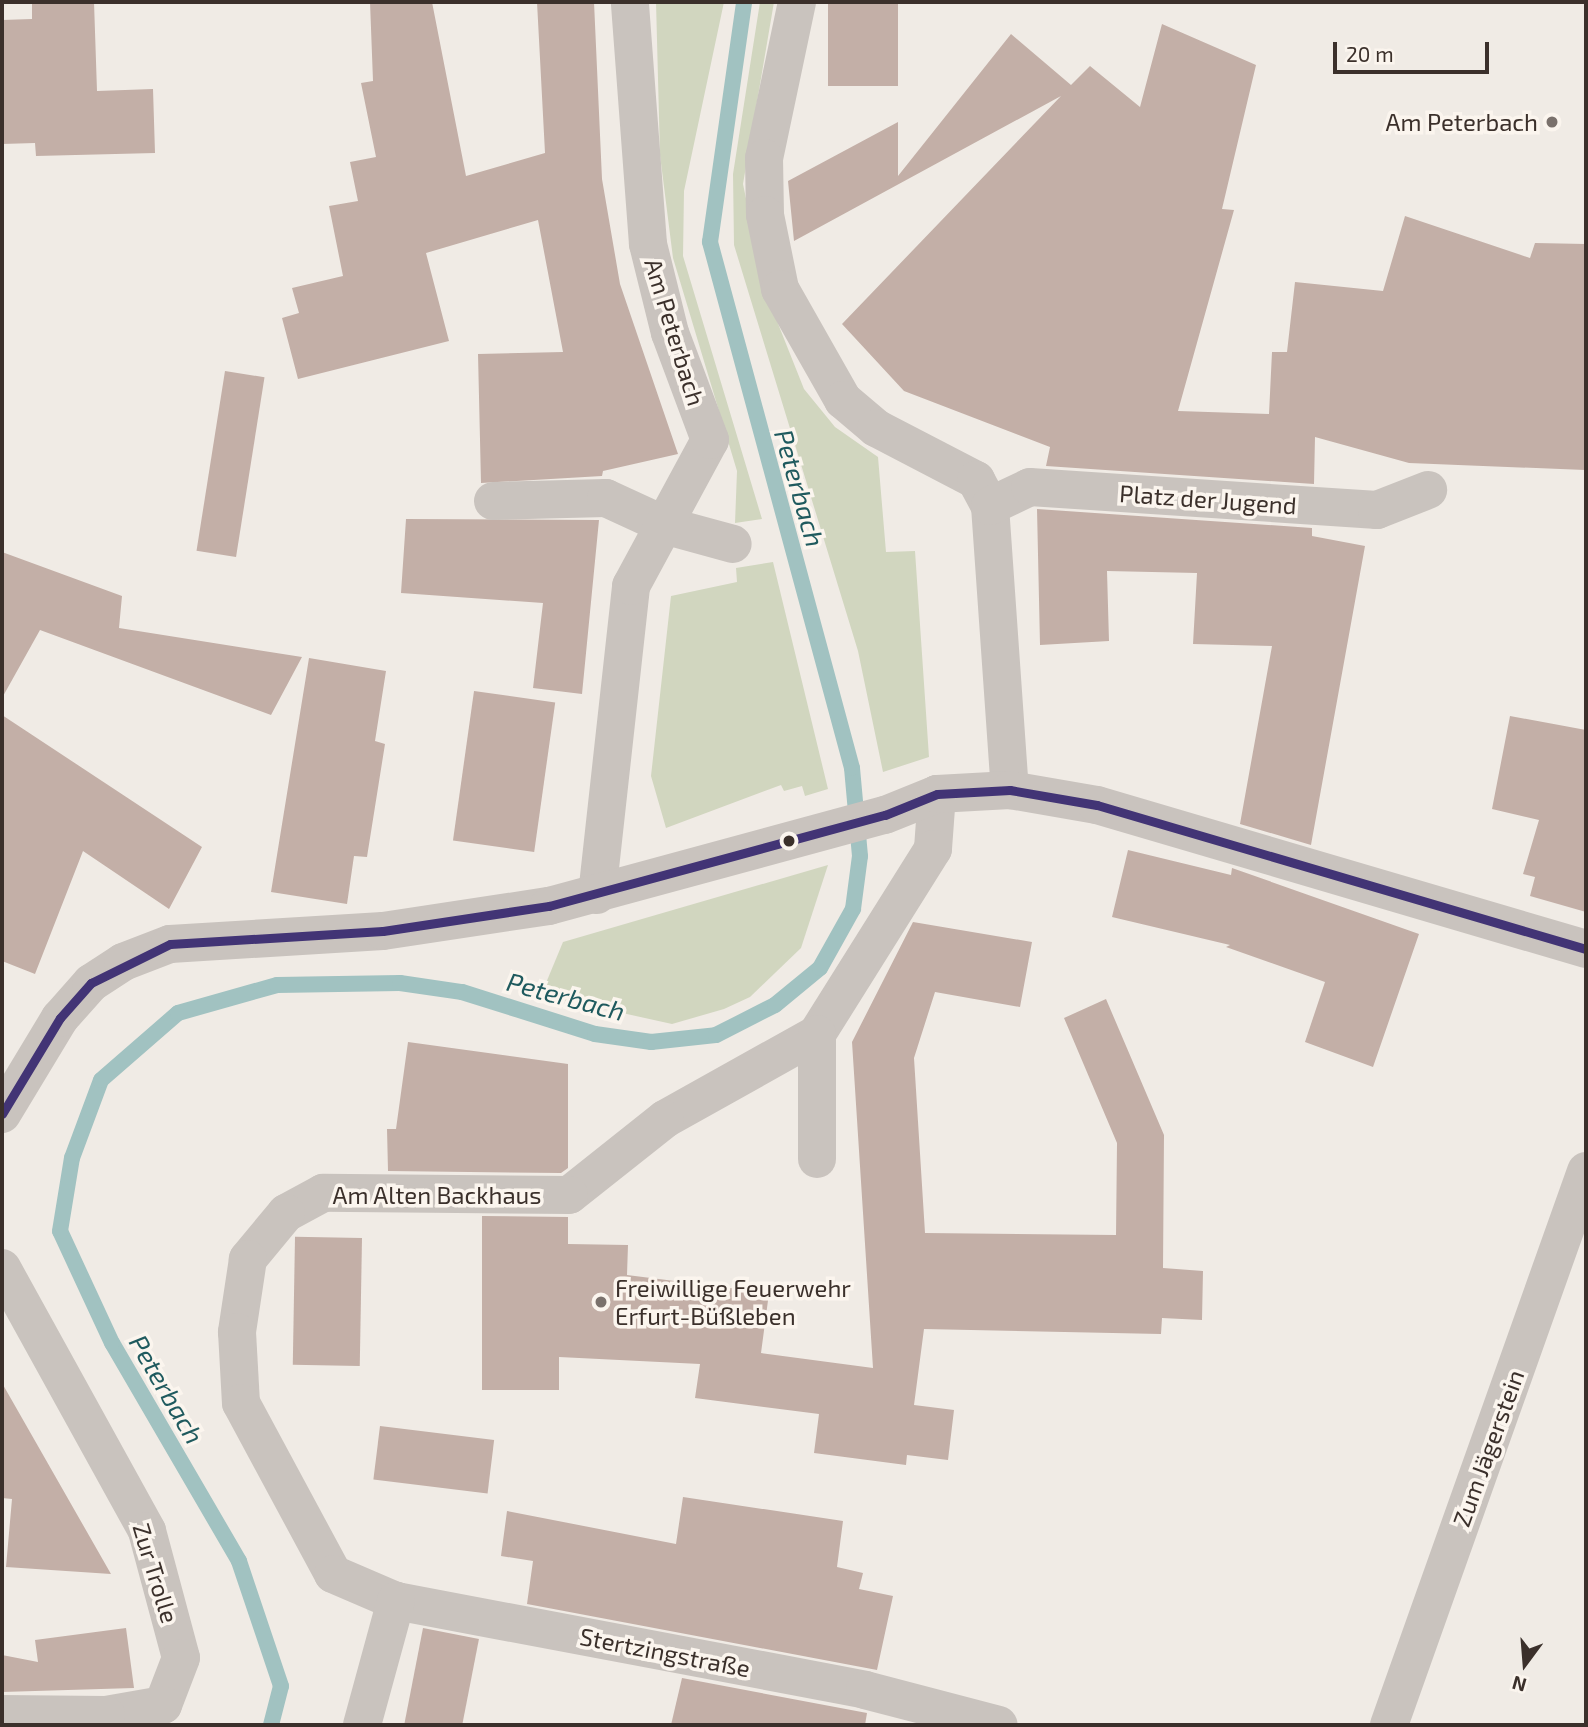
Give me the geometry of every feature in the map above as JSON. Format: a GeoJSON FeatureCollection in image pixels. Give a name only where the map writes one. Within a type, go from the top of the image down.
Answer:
{"type":"FeatureCollection","features":[{"type":"Feature","properties":{"kind":"street","name":"Am Peterbach"},"geometry":{"type":"LineString","coordinates":[[597,895],[632,586],[667,526],[710,440],[670,333],[648,244],[630,2]]}},
{"type":"Feature","properties":{"kind":"street"},"geometry":{"type":"LineString","coordinates":[[797,2],[764,158],[765,192],[780,289],[806,340],[843,400],[876,428],[976,481],[990,506],[1010,790]]}},
{"type":"Feature","properties":{"kind":"street","name":"Platz der Jugend"},"geometry":{"type":"LineString","coordinates":[[990,506],[1030,487],[1377,510],[1428,490]]}},
{"type":"Feature","properties":{"kind":"street"},"geometry":{"type":"LineString","coordinates":[[493,501],[606,498],[667,526],[733,544]]}},
{"type":"Feature","properties":{"kind":"street"},"geometry":{"type":"LineString","coordinates":[[2,1114],[60,1018],[92,983],[123,962],[170,944],[383,931],[597,895],[828,832],[885,815],[937,794],[1010,790],[1097,805],[1586,949]]}},
{"type":"Feature","properties":{"kind":"street","name":"Am Alten Backhaus"},"geometry":{"type":"LineString","coordinates":[[333,1574],[241,1403],[237,1332],[248,1259],[286,1213],[323,1193],[569,1195],[665,1119],[817,1034],[933,849],[937,794]]}},
{"type":"Feature","properties":{"kind":"street"},"geometry":{"type":"LineString","coordinates":[[817,1034],[817,1160]]}},
{"type":"Feature","properties":{"kind":"street","name":"Zum Jägerstein"},"geometry":{"type":"LineString","coordinates":[[1389,1725],[1586,1171]]}},
{"type":"Feature","properties":{"kind":"street","name":"Zur Trolle"},"geometry":{"type":"LineString","coordinates":[[2,1268],[147,1531],[181,1658],[163,1705],[106,1715],[2,1714]]}},
{"type":"Feature","properties":{"kind":"street","name":"Stertzingstraße"},"geometry":{"type":"LineString","coordinates":[[333,1574],[396,1601],[865,1690],[999,1725]]}},
{"type":"Feature","properties":{"kind":"street"},"geometry":{"type":"LineString","coordinates":[[362,1725],[396,1601]]}},
{"type":"Feature","properties":{"kind":"green space"},"geometry":{"type":"Polygon","coordinates":[[[656,2],[724,2],[684,191],[683,256],[762,519],[735,523],[737,471],[673,258],[660,155],[656,2]]]}},
{"type":"Feature","properties":{"kind":"green space"},"geometry":{"type":"Polygon","coordinates":[[[760,2],[774,2],[743,184],[765,291],[804,389],[835,427],[878,457],[886,552],[915,551],[929,757],[883,772],[858,651],[734,245],[733,174],[760,2]]]}},
{"type":"Feature","properties":{"kind":"green space"},"geometry":{"type":"Polygon","coordinates":[[[773,562],[828,789],[805,796],[802,786],[784,791],[781,785],[666,828],[651,776],[671,596],[737,582],[736,568],[773,562]]]}},
{"type":"Feature","properties":{"kind":"green space"},"geometry":{"type":"Polygon","coordinates":[[[828,865],[801,948],[750,997],[724,1009],[672,1024],[541,995],[563,942],[828,865]]]}},
{"type":"Feature","properties":{"kind":"building"},"geometry":{"type":"Polygon","coordinates":[[[32,2],[94,2],[97,91],[153,89],[155,153],[36,156],[35,143],[2,144],[2,20],[32,19],[32,2]]]}},
{"type":"Feature","properties":{"kind":"building"},"geometry":{"type":"Polygon","coordinates":[[[370,2],[432,2],[466,176],[545,153],[537,2],[594,2],[602,179],[620,284],[678,454],[603,471],[602,476],[481,483],[478,354],[563,352],[538,220],[426,253],[449,341],[298,379],[282,318],[299,313],[292,288],[343,276],[329,206],[358,201],[350,162],[376,157],[361,83],[373,81],[370,2]]]}},
{"type":"Feature","properties":{"kind":"building"},"geometry":{"type":"Polygon","coordinates":[[[828,4],[898,4],[898,86],[828,86],[828,4]]]}},
{"type":"Feature","properties":{"kind":"building"},"geometry":{"type":"Polygon","coordinates":[[[1162,24],[1256,65],[1222,209],[1234,210],[1178,411],[1269,414],[1272,352],[1287,352],[1295,282],[1383,291],[1405,216],[1530,258],[1535,243],[1586,244],[1585,470],[1409,463],[1315,437],[1314,484],[1046,466],[1050,447],[904,391],[842,324],[1061,96],[794,241],[788,181],[898,122],[898,176],[1011,34],[1071,85],[1090,66],[1140,107],[1162,24]]]}},
{"type":"Feature","properties":{"kind":"building"},"geometry":{"type":"Polygon","coordinates":[[[225,371],[265,377],[236,557],[197,551],[225,371]]]}},
{"type":"Feature","properties":{"kind":"building"},"geometry":{"type":"Polygon","coordinates":[[[1037,509],[1312,528],[1312,536],[1365,546],[1311,845],[1240,824],[1272,646],[1193,644],[1197,573],[1107,571],[1109,641],[1040,645],[1037,509]]]}},
{"type":"Feature","properties":{"kind":"building"},"geometry":{"type":"Polygon","coordinates":[[[406,519],[599,520],[582,694],[533,688],[543,603],[401,593],[406,519]]]}},
{"type":"Feature","properties":{"kind":"building"},"geometry":{"type":"Polygon","coordinates":[[[2,552],[122,596],[119,628],[302,657],[271,715],[40,630],[2,698],[2,552]]]}},
{"type":"Feature","properties":{"kind":"building"},"geometry":{"type":"Polygon","coordinates":[[[309,658],[386,671],[375,741],[385,744],[367,857],[354,856],[347,904],[271,892],[309,658]]]}},
{"type":"Feature","properties":{"kind":"building"},"geometry":{"type":"Polygon","coordinates":[[[474,691],[555,702],[534,852],[453,841],[474,691]]]}},
{"type":"Feature","properties":{"kind":"building"},"geometry":{"type":"Polygon","coordinates":[[[2,715],[202,847],[169,909],[83,851],[35,974],[2,961],[2,715]]]}},
{"type":"Feature","properties":{"kind":"building"},"geometry":{"type":"Polygon","coordinates":[[[1510,716],[1586,730],[1586,912],[1530,896],[1535,877],[1523,874],[1539,820],[1492,809],[1510,716]]]}},
{"type":"Feature","properties":{"kind":"building"},"geometry":{"type":"Polygon","coordinates":[[[1128,850],[1231,875],[1232,868],[1419,934],[1373,1067],[1305,1042],[1325,982],[1226,947],[1230,945],[1112,917],[1128,850]]]}},
{"type":"Feature","properties":{"kind":"building"},"geometry":{"type":"Polygon","coordinates":[[[913,922],[1032,942],[1020,1007],[935,992],[914,1058],[925,1233],[1116,1235],[1117,1143],[1064,1018],[1106,999],[1164,1135],[1163,1268],[1203,1271],[1202,1320],[1162,1318],[1161,1334],[924,1329],[914,1405],[954,1410],[948,1460],[907,1455],[906,1465],[814,1453],[819,1414],[695,1398],[700,1364],[559,1357],[559,1390],[482,1390],[482,1216],[568,1217],[568,1244],[628,1245],[627,1275],[769,1293],[761,1353],[873,1368],[852,1042],[913,922]]]}},
{"type":"Feature","properties":{"kind":"building"},"geometry":{"type":"Polygon","coordinates":[[[408,1042],[568,1064],[568,1168],[561,1173],[388,1171],[387,1129],[396,1129],[408,1042]]]}},
{"type":"Feature","properties":{"kind":"building"},"geometry":{"type":"Polygon","coordinates":[[[295,1237],[362,1238],[360,1366],[293,1365],[295,1237]]]}},
{"type":"Feature","properties":{"kind":"building"},"geometry":{"type":"Polygon","coordinates":[[[2,1383],[111,1574],[6,1567],[12,1499],[2,1498],[2,1383]]]}},
{"type":"Feature","properties":{"kind":"building"},"geometry":{"type":"Polygon","coordinates":[[[380,1426],[494,1440],[488,1494],[373,1480],[380,1426]]]}},
{"type":"Feature","properties":{"kind":"building"},"geometry":{"type":"Polygon","coordinates":[[[683,1497],[843,1521],[837,1567],[863,1573],[859,1589],[893,1596],[877,1670],[527,1604],[533,1561],[501,1556],[507,1511],[676,1544],[683,1497]]]}},
{"type":"Feature","properties":{"kind":"building"},"geometry":{"type":"Polygon","coordinates":[[[126,1628],[134,1688],[2,1692],[2,1655],[38,1662],[35,1640],[126,1628]]]}},
{"type":"Feature","properties":{"kind":"building"},"geometry":{"type":"Polygon","coordinates":[[[423,1628],[479,1639],[462,1725],[404,1725],[423,1628]]]}},
{"type":"Feature","properties":{"kind":"building"},"geometry":{"type":"Polygon","coordinates":[[[682,1678],[867,1713],[865,1725],[671,1725],[682,1678]]]}},
{"type":"Feature","properties":{"kind":"waterway","name":"Peterbach"},"geometry":{"type":"LineString","coordinates":[[271,1725],[281,1686],[239,1561],[112,1343],[60,1231],[72,1158],[101,1080],[178,1013],[277,985],[400,983],[462,992],[595,1034],[651,1042],[716,1035],[775,1005],[820,968],[853,909],[860,856],[852,768],[710,242],[744,2]]}},
{"type":"Feature","properties":{"kind":"transit line"},"geometry":{"type":"LineString","coordinates":[[2,1114],[60,1018],[91,983],[170,944],[383,931],[549,906],[885,815],[937,794],[1010,790],[1097,805],[1586,949]]}},
{"type":"Feature","properties":{"kind":"place","name":"Am Peterbach"},"geometry":{"type":"Point","coordinates":[1552,122]}},
{"type":"Feature","properties":{"kind":"place","name":"Freiwillige Feuerwehr Erfurt-Büßleben"},"geometry":{"type":"Point","coordinates":[601,1302]}}]}
